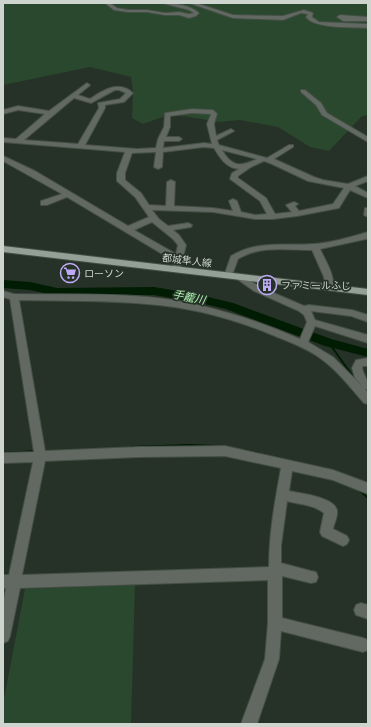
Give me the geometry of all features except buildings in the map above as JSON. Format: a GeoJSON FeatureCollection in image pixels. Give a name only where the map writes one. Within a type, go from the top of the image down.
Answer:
{"type":"FeatureCollection","features":[{"type":"Feature","properties":{"kind":"main road","name":"都城隼人線"},"geometry":{"type":"LineString","coordinates":[[3,249],[368,292]]}},
{"type":"Feature","properties":{"kind":"street"},"geometry":{"type":"LineString","coordinates":[[107,3],[116,9],[128,11],[147,11],[165,14],[179,13],[189,16],[197,13],[191,9],[164,3]]}},
{"type":"Feature","properties":{"kind":"street"},"geometry":{"type":"LineString","coordinates":[[191,3],[236,17],[283,18],[289,17],[293,13],[306,12],[311,14],[309,17],[311,20],[318,22],[368,26]]}},
{"type":"Feature","properties":{"kind":"street"},"geometry":{"type":"LineString","coordinates":[[368,19],[340,17],[343,19],[368,23]]}},
{"type":"Feature","properties":{"kind":"street"},"geometry":{"type":"LineString","coordinates":[[17,142],[50,113],[87,85]]}},
{"type":"Feature","properties":{"kind":"street"},"geometry":{"type":"LineString","coordinates":[[91,101],[116,87],[130,93],[122,102],[101,106]]}},
{"type":"Feature","properties":{"kind":"street"},"geometry":{"type":"LineString","coordinates":[[303,91],[319,104],[324,114],[367,138]]}},
{"type":"Feature","properties":{"kind":"street"},"geometry":{"type":"LineString","coordinates":[[74,96],[91,101],[101,106],[116,108]]}},
{"type":"Feature","properties":{"kind":"street"},"geometry":{"type":"LineString","coordinates":[[80,147],[101,106]]}},
{"type":"Feature","properties":{"kind":"street"},"geometry":{"type":"LineString","coordinates":[[3,112],[14,108],[50,113]]}},
{"type":"Feature","properties":{"kind":"street"},"geometry":{"type":"LineString","coordinates":[[158,167],[160,143],[166,127],[167,114],[200,111],[213,112],[214,114],[211,119],[210,126],[218,152],[230,165],[236,167],[248,166]]}},
{"type":"Feature","properties":{"kind":"street"},"geometry":{"type":"LineString","coordinates":[[3,140],[129,151],[160,150],[174,149],[189,144],[204,146],[215,142],[231,131]]}},
{"type":"Feature","properties":{"kind":"street"},"geometry":{"type":"LineString","coordinates":[[161,139],[175,139],[174,149]]}},
{"type":"Feature","properties":{"kind":"street"},"geometry":{"type":"LineString","coordinates":[[215,142],[265,159],[311,179],[349,186],[368,196]]}},
{"type":"Feature","properties":{"kind":"street"},"geometry":{"type":"LineString","coordinates":[[273,217],[263,200],[234,179],[235,175],[248,166],[291,146]]}},
{"type":"Feature","properties":{"kind":"street"},"geometry":{"type":"LineString","coordinates":[[129,151],[121,173],[122,181],[138,195],[154,218],[182,245],[176,269]]}},
{"type":"Feature","properties":{"kind":"street"},"geometry":{"type":"LineString","coordinates":[[3,158],[68,194],[179,260]]}},
{"type":"Feature","properties":{"kind":"street"},"geometry":{"type":"LineString","coordinates":[[344,175],[349,186]]}},
{"type":"Feature","properties":{"kind":"street"},"geometry":{"type":"LineString","coordinates":[[146,207],[170,209],[193,206],[253,217],[273,217],[296,214],[336,206],[349,186],[368,178]]}},
{"type":"Feature","properties":{"kind":"street"},"geometry":{"type":"LineString","coordinates":[[170,209],[171,182]]}},
{"type":"Feature","properties":{"kind":"street"},"geometry":{"type":"LineString","coordinates":[[44,204],[68,194]]}},
{"type":"Feature","properties":{"kind":"street"},"geometry":{"type":"LineString","coordinates":[[233,200],[238,214]]}},
{"type":"Feature","properties":{"kind":"street"},"geometry":{"type":"LineString","coordinates":[[294,204],[290,205],[296,214]]}},
{"type":"Feature","properties":{"kind":"street"},"geometry":{"type":"LineString","coordinates":[[368,210],[368,215]]}},
{"type":"Feature","properties":{"kind":"street"},"geometry":{"type":"LineString","coordinates":[[128,229],[154,218]]}},
{"type":"Feature","properties":{"kind":"street"},"geometry":{"type":"LineString","coordinates":[[166,229],[188,225]]}},
{"type":"Feature","properties":{"kind":"street"},"geometry":{"type":"LineString","coordinates":[[228,276],[233,259],[246,252],[277,246],[315,247],[368,235]]}},
{"type":"Feature","properties":{"kind":"street"},"geometry":{"type":"LineString","coordinates":[[315,247],[328,277],[329,288]]}},
{"type":"Feature","properties":{"kind":"street"},"geometry":{"type":"LineString","coordinates":[[240,278],[257,289],[304,310],[312,322],[368,339]]}},
{"type":"Feature","properties":{"kind":"street"},"geometry":{"type":"LineString","coordinates":[[3,294],[14,298],[130,299],[159,302],[229,317],[268,330],[321,353],[332,362],[368,400]]}},
{"type":"Feature","properties":{"kind":"street"},"geometry":{"type":"LineString","coordinates":[[3,636],[8,582],[40,457],[14,298]]}},
{"type":"Feature","properties":{"kind":"street"},"geometry":{"type":"LineString","coordinates":[[304,310],[309,308],[352,313],[368,319]]}},
{"type":"Feature","properties":{"kind":"street"},"geometry":{"type":"LineString","coordinates":[[302,344],[312,322]]}},
{"type":"Feature","properties":{"kind":"street"},"geometry":{"type":"LineString","coordinates":[[368,362],[360,363],[357,368],[359,375],[368,386]]}},
{"type":"Feature","properties":{"kind":"street"},"geometry":{"type":"LineString","coordinates":[[3,458],[139,452],[225,451],[333,475],[354,482],[368,489]]}},
{"type":"Feature","properties":{"kind":"street"},"geometry":{"type":"LineString","coordinates":[[249,724],[272,659],[275,623],[275,546],[282,494],[288,464]]}},
{"type":"Feature","properties":{"kind":"street"},"geometry":{"type":"LineString","coordinates":[[282,494],[320,503],[331,511],[326,532],[343,540]]}},
{"type":"Feature","properties":{"kind":"street"},"geometry":{"type":"LineString","coordinates":[[8,582],[275,571],[311,577]]}},
{"type":"Feature","properties":{"kind":"street"},"geometry":{"type":"LineString","coordinates":[[275,623],[363,645]]}},
{"type":"Feature","properties":{"kind":"green space"},"geometry":{"type":"Polygon","coordinates":[[[3,3],[368,3],[368,115],[362,116],[329,151],[310,147],[278,127],[240,120],[219,122],[171,114],[143,124],[132,118],[133,91],[131,77],[90,67],[3,85],[3,3]]]}},
{"type":"Feature","properties":{"kind":"green space"},"geometry":{"type":"Polygon","coordinates":[[[135,585],[131,724],[3,724],[3,704],[25,589],[135,585]]]}},
{"type":"Feature","properties":{"kind":"waterway","name":"手籠川"},"geometry":{"type":"LineString","coordinates":[[3,284],[30,286],[57,292],[154,291],[196,298],[229,306],[329,343],[368,353]]}},
{"type":"Feature","properties":{"kind":"waterway"},"geometry":{"type":"LineString","coordinates":[[329,343],[354,378]]}},
{"type":"Feature","properties":{"kind":"waterway"},"geometry":{"type":"LineString","coordinates":[[131,447],[189,445],[216,446]]}},
{"type":"Feature","properties":{"kind":"waterway"},"geometry":{"type":"LineString","coordinates":[[243,450],[258,453]]}},
{"type":"Feature","properties":{"kind":"waterway"},"geometry":{"type":"LineString","coordinates":[[3,453],[36,451]]}},
{"type":"Feature","properties":{"kind":"waterway"},"geometry":{"type":"LineString","coordinates":[[358,489],[368,498]]}},
{"type":"Feature","properties":{"kind":"place","name":"ローソン"},"geometry":{"type":"Point","coordinates":[70,273]}},
{"type":"Feature","properties":{"kind":"place","name":"ファミールふじ"},"geometry":{"type":"Point","coordinates":[267,285]}}]}
